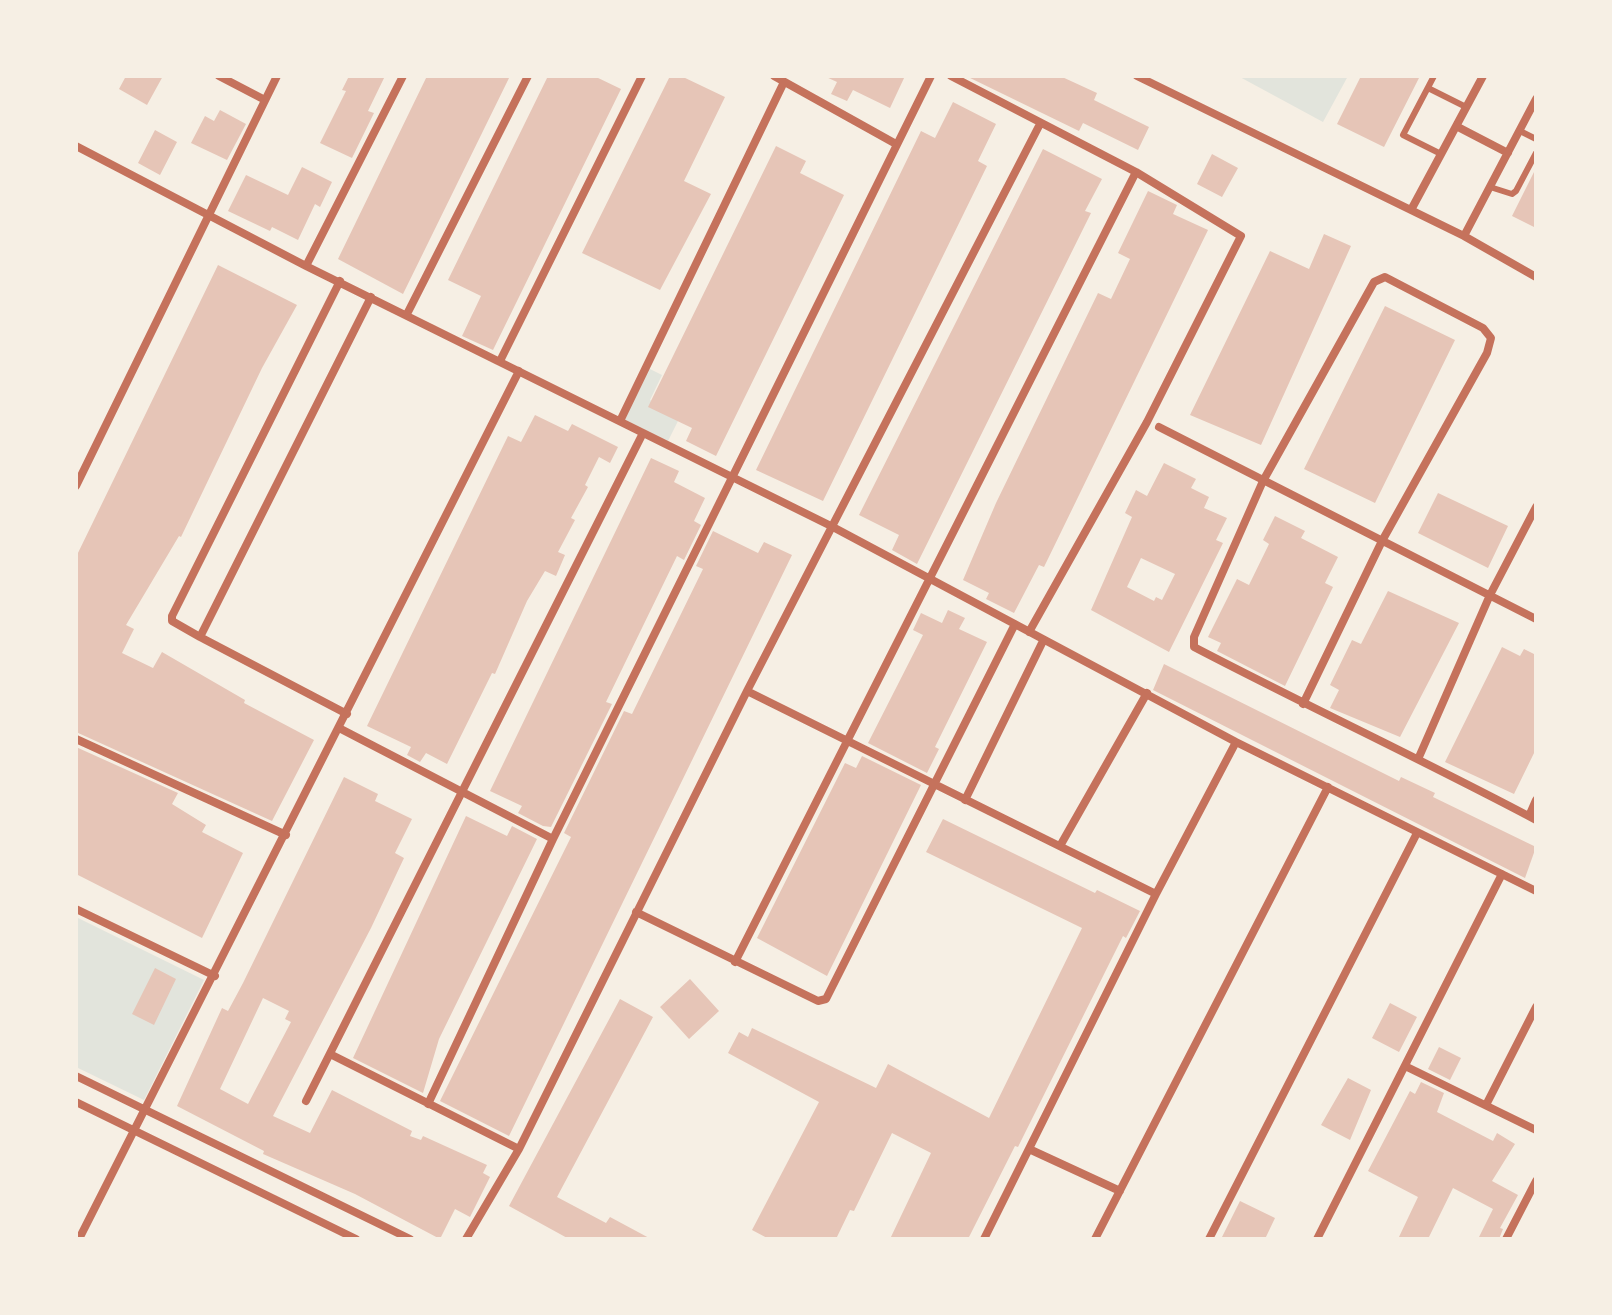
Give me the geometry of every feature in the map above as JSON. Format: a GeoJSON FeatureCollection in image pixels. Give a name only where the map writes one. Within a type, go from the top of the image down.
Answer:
{"type":"FeatureCollection","features":[{"type":"Feature","properties":{"kind":"street"},"geometry":{"type":"LineString","coordinates":[[219,76],[265,100]]}},
{"type":"Feature","properties":{"kind":"street"},"geometry":{"type":"LineString","coordinates":[[76,486],[277,76]]}},
{"type":"Feature","properties":{"kind":"street"},"geometry":{"type":"LineString","coordinates":[[306,266],[403,76]]}},
{"type":"Feature","properties":{"kind":"street"},"geometry":{"type":"LineString","coordinates":[[407,314],[528,76]]}},
{"type":"Feature","properties":{"kind":"street"},"geometry":{"type":"LineString","coordinates":[[500,361],[642,76]]}},
{"type":"Feature","properties":{"kind":"street"},"geometry":{"type":"LineString","coordinates":[[774,76],[896,144]]}},
{"type":"Feature","properties":{"kind":"street"},"geometry":{"type":"LineString","coordinates":[[428,1104],[730,477],[931,76]]}},
{"type":"Feature","properties":{"kind":"street"},"geometry":{"type":"LineString","coordinates":[[951,76],[1136,172],[1237,232],[1241,241],[1147,422],[1029,632]]}},
{"type":"Feature","properties":{"kind":"street"},"geometry":{"type":"LineString","coordinates":[[1137,76],[1464,236],[1536,277]]}},
{"type":"Feature","properties":{"kind":"street"},"geometry":{"type":"LineString","coordinates":[[1411,210],[1483,76]]}},
{"type":"Feature","properties":{"kind":"street"},"geometry":{"type":"LineString","coordinates":[[620,421],[784,82]]}},
{"type":"Feature","properties":{"kind":"street"},"geometry":{"type":"LineString","coordinates":[[1464,236],[1536,99]]}},
{"type":"Feature","properties":{"kind":"street"},"geometry":{"type":"LineString","coordinates":[[466,1239],[519,1149],[747,691],[1040,124]]}},
{"type":"Feature","properties":{"kind":"street"},"geometry":{"type":"LineString","coordinates":[[1456,126],[1508,153]]}},
{"type":"Feature","properties":{"kind":"street"},"geometry":{"type":"LineString","coordinates":[[76,146],[211,213],[306,266],[831,526],[1043,641],[1147,693],[1325,792],[1536,891]]}},
{"type":"Feature","properties":{"kind":"street"},"geometry":{"type":"LineString","coordinates":[[735,962],[1136,172]]}},
{"type":"Feature","properties":{"kind":"street"},"geometry":{"type":"LineString","coordinates":[[1303,704],[1382,541],[1487,353],[1491,338],[1483,328],[1385,277],[1374,282],[1263,481],[1194,637],[1194,647],[1303,704],[1419,757],[1532,818],[1536,800]]}},
{"type":"Feature","properties":{"kind":"street"},"geometry":{"type":"LineString","coordinates":[[340,281],[171,618],[200,637],[347,714]]}},
{"type":"Feature","properties":{"kind":"street"},"geometry":{"type":"LineString","coordinates":[[200,637],[371,297]]}},
{"type":"Feature","properties":{"kind":"street"},"geometry":{"type":"LineString","coordinates":[[79,1238],[133,1127],[215,976],[519,371]]}},
{"type":"Feature","properties":{"kind":"street"},"geometry":{"type":"LineString","coordinates":[[1159,427],[1536,619]]}},
{"type":"Feature","properties":{"kind":"street"},"geometry":{"type":"LineString","coordinates":[[306,1101],[460,789],[643,433]]}},
{"type":"Feature","properties":{"kind":"street"},"geometry":{"type":"LineString","coordinates":[[1419,757],[1490,595],[1536,507]]}},
{"type":"Feature","properties":{"kind":"street"},"geometry":{"type":"LineString","coordinates":[[636,912],[818,1001],[826,999],[1015,624]]}},
{"type":"Feature","properties":{"kind":"street"},"geometry":{"type":"LineString","coordinates":[[965,800],[1043,641]]}},
{"type":"Feature","properties":{"kind":"street"},"geometry":{"type":"LineString","coordinates":[[747,691],[1156,894]]}},
{"type":"Feature","properties":{"kind":"street"},"geometry":{"type":"LineString","coordinates":[[1060,846],[1147,693]]}},
{"type":"Feature","properties":{"kind":"street"},"geometry":{"type":"LineString","coordinates":[[339,728],[553,839]]}},
{"type":"Feature","properties":{"kind":"street"},"geometry":{"type":"LineString","coordinates":[[76,739],[286,835]]}},
{"type":"Feature","properties":{"kind":"street"},"geometry":{"type":"LineString","coordinates":[[984,1239],[1156,894],[1236,742]]}},
{"type":"Feature","properties":{"kind":"street"},"geometry":{"type":"LineString","coordinates":[[1095,1239],[1325,792]]}},
{"type":"Feature","properties":{"kind":"street"},"geometry":{"type":"LineString","coordinates":[[1209,1239],[1417,833]]}},
{"type":"Feature","properties":{"kind":"street"},"geometry":{"type":"LineString","coordinates":[[1317,1239],[1502,874]]}},
{"type":"Feature","properties":{"kind":"street"},"geometry":{"type":"LineString","coordinates":[[76,909],[215,976]]}},
{"type":"Feature","properties":{"kind":"street"},"geometry":{"type":"LineString","coordinates":[[1486,1105],[1536,1007]]}},
{"type":"Feature","properties":{"kind":"street"},"geometry":{"type":"LineString","coordinates":[[330,1054],[519,1149]]}},
{"type":"Feature","properties":{"kind":"street"},"geometry":{"type":"LineString","coordinates":[[1405,1066],[1536,1130]]}},
{"type":"Feature","properties":{"kind":"street"},"geometry":{"type":"LineString","coordinates":[[76,1076],[410,1239]]}},
{"type":"Feature","properties":{"kind":"street"},"geometry":{"type":"LineString","coordinates":[[76,1102],[133,1127],[356,1239]]}},
{"type":"Feature","properties":{"kind":"street"},"geometry":{"type":"LineString","coordinates":[[1029,1149],[1120,1191]]}},
{"type":"Feature","properties":{"kind":"street"},"geometry":{"type":"LineString","coordinates":[[1506,1239],[1536,1181]]}},
{"type":"Feature","properties":{"kind":"lane"},"geometry":{"type":"LineString","coordinates":[[1434,76],[1403,135],[1441,154]]}},
{"type":"Feature","properties":{"kind":"lane"},"geometry":{"type":"LineString","coordinates":[[1428,88],[1466,107]]}},
{"type":"Feature","properties":{"kind":"lane"},"geometry":{"type":"LineString","coordinates":[[1520,131],[1536,139]]}},
{"type":"Feature","properties":{"kind":"lane"},"geometry":{"type":"LineString","coordinates":[[1490,187],[1512,194],[1536,153]]}},
{"type":"Feature","properties":{"kind":"shaded area"},"geometry":{"type":"Polygon","coordinates":[[[1238,76],[1348,76],[1323,122],[1238,76]]]}},
{"type":"Feature","properties":{"kind":"shaded area"},"geometry":{"type":"Polygon","coordinates":[[[648,368],[662,375],[650,400],[681,415],[668,441],[623,419],[648,368]]]}},
{"type":"Feature","properties":{"kind":"shaded area"},"geometry":{"type":"Polygon","coordinates":[[[76,917],[204,980],[144,1100],[76,1067],[76,917]]]}},
{"type":"Feature","properties":{"kind":"building"},"geometry":{"type":"Polygon","coordinates":[[[126,76],[163,76],[147,105],[119,89],[126,76]]]}},
{"type":"Feature","properties":{"kind":"building"},"geometry":{"type":"Polygon","coordinates":[[[349,76],[385,76],[368,111],[374,113],[352,158],[320,143],[346,91],[342,90],[349,76]]]}},
{"type":"Feature","properties":{"kind":"building"},"geometry":{"type":"Polygon","coordinates":[[[427,76],[510,76],[403,294],[338,259],[427,76]]]}},
{"type":"Feature","properties":{"kind":"building"},"geometry":{"type":"Polygon","coordinates":[[[548,76],[594,76],[621,89],[493,350],[462,336],[481,296],[448,280],[548,76]]]}},
{"type":"Feature","properties":{"kind":"building"},"geometry":{"type":"Polygon","coordinates":[[[670,76],[681,76],[725,97],[684,181],[711,194],[660,290],[582,253],[670,76]]]}},
{"type":"Feature","properties":{"kind":"building"},"geometry":{"type":"Polygon","coordinates":[[[824,76],[905,76],[890,108],[853,90],[847,101],[831,94],[837,82],[824,76]]]}},
{"type":"Feature","properties":{"kind":"building"},"geometry":{"type":"Polygon","coordinates":[[[966,76],[1060,76],[1097,93],[1094,100],[1149,127],[1138,150],[1083,123],[1079,131],[966,76]]]}},
{"type":"Feature","properties":{"kind":"building"},"geometry":{"type":"Polygon","coordinates":[[[1361,76],[1420,76],[1384,147],[1337,124],[1361,76]]]}},
{"type":"Feature","properties":{"kind":"building"},"geometry":{"type":"Polygon","coordinates":[[[953,102],[996,124],[978,161],[987,166],[823,501],[756,470],[921,131],[935,138],[953,102]]]}},
{"type":"Feature","properties":{"kind":"building"},"geometry":{"type":"Polygon","coordinates":[[[220,110],[246,124],[227,160],[191,143],[205,116],[214,121],[220,110]]]}},
{"type":"Feature","properties":{"kind":"building"},"geometry":{"type":"Polygon","coordinates":[[[155,130],[177,142],[160,175],[138,163],[155,130]]]}},
{"type":"Feature","properties":{"kind":"building"},"geometry":{"type":"Polygon","coordinates":[[[776,146],[806,161],[800,173],[844,195],[716,456],[686,441],[692,428],[648,407],[776,146]]]}},
{"type":"Feature","properties":{"kind":"building"},"geometry":{"type":"Polygon","coordinates":[[[1043,149],[1102,179],[1085,211],[1091,213],[917,564],[892,550],[899,535],[859,515],[1043,149]]]}},
{"type":"Feature","properties":{"kind":"building"},"geometry":{"type":"Polygon","coordinates":[[[1212,154],[1238,168],[1222,197],[1197,184],[1212,154]]]}},
{"type":"Feature","properties":{"kind":"building"},"geometry":{"type":"Polygon","coordinates":[[[302,167],[332,182],[320,207],[315,204],[298,240],[272,227],[270,231],[228,211],[246,175],[288,195],[302,167]]]}},
{"type":"Feature","properties":{"kind":"building"},"geometry":{"type":"Polygon","coordinates":[[[1536,168],[1536,228],[1512,216],[1536,168]]]}},
{"type":"Feature","properties":{"kind":"building"},"geometry":{"type":"Polygon","coordinates":[[[1148,191],[1177,205],[1173,214],[1208,230],[1044,567],[1039,565],[1014,613],[986,599],[989,593],[963,580],[996,503],[1098,293],[1111,299],[1130,259],[1118,253],[1148,191]]]}},
{"type":"Feature","properties":{"kind":"building"},"geometry":{"type":"Polygon","coordinates":[[[1324,234],[1351,246],[1261,445],[1190,415],[1270,251],[1309,269],[1324,234]]]}},
{"type":"Feature","properties":{"kind":"building"},"geometry":{"type":"Polygon","coordinates":[[[218,265],[297,305],[262,368],[181,537],[126,625],[134,629],[122,653],[153,668],[162,652],[245,700],[244,703],[314,740],[272,821],[76,732],[76,557],[218,265]]]}},
{"type":"Feature","properties":{"kind":"building"},"geometry":{"type":"Polygon","coordinates":[[[1385,306],[1455,340],[1375,503],[1304,469],[1385,306]]]}},
{"type":"Feature","properties":{"kind":"building"},"geometry":{"type":"Polygon","coordinates":[[[535,415],[568,431],[572,424],[618,447],[610,463],[599,457],[585,485],[588,487],[571,518],[575,520],[558,552],[565,555],[556,576],[545,571],[527,601],[495,674],[492,673],[447,764],[426,753],[420,762],[407,755],[411,747],[367,726],[508,436],[521,442],[535,415]]]}},
{"type":"Feature","properties":{"kind":"building"},"geometry":{"type":"Polygon","coordinates":[[[651,458],[679,471],[674,482],[705,498],[694,521],[701,525],[684,560],[677,556],[606,702],[612,704],[551,827],[543,826],[518,813],[522,806],[490,791],[651,458]]]}},
{"type":"Feature","properties":{"kind":"building"},"geometry":{"type":"Polygon","coordinates":[[[1164,463],[1196,479],[1191,488],[1209,497],[1204,508],[1227,518],[1216,540],[1223,543],[1169,652],[1091,610],[1132,517],[1125,513],[1136,490],[1147,496],[1164,463]],[[1141,558],[1127,587],[1154,601],[1156,597],[1162,600],[1175,574],[1141,558]]]}},
{"type":"Feature","properties":{"kind":"building"},"geometry":{"type":"Polygon","coordinates":[[[1438,493],[1508,526],[1488,568],[1418,533],[1438,493]]]}},
{"type":"Feature","properties":{"kind":"building"},"geometry":{"type":"Polygon","coordinates":[[[1275,516],[1305,531],[1301,538],[1338,557],[1325,583],[1333,587],[1285,686],[1217,651],[1221,643],[1208,637],[1237,579],[1249,585],[1269,544],[1263,540],[1275,516]]]}},
{"type":"Feature","properties":{"kind":"building"},"geometry":{"type":"Polygon","coordinates":[[[713,531],[758,553],[764,542],[792,555],[509,1136],[440,1101],[571,837],[564,833],[624,711],[632,714],[703,569],[696,566],[713,531]]]}},
{"type":"Feature","properties":{"kind":"building"},"geometry":{"type":"Polygon","coordinates":[[[1388,591],[1459,623],[1400,737],[1330,708],[1339,690],[1330,685],[1352,640],[1361,644],[1388,591]]]}},
{"type":"Feature","properties":{"kind":"building"},"geometry":{"type":"Polygon","coordinates":[[[948,610],[965,618],[959,629],[987,642],[935,747],[939,749],[927,773],[868,743],[923,635],[913,630],[921,613],[942,623],[948,610]]]}},
{"type":"Feature","properties":{"kind":"building"},"geometry":{"type":"Polygon","coordinates":[[[1502,647],[1520,656],[1524,649],[1536,655],[1536,749],[1514,794],[1445,762],[1502,647]]]}},
{"type":"Feature","properties":{"kind":"building"},"geometry":{"type":"Polygon","coordinates":[[[1164,664],[1399,781],[1401,777],[1435,793],[1433,797],[1536,847],[1525,878],[1153,690],[1164,664]]]}},
{"type":"Feature","properties":{"kind":"building"},"geometry":{"type":"Polygon","coordinates":[[[76,747],[178,793],[172,804],[206,825],[202,832],[243,853],[202,938],[76,874],[76,747]]]}},
{"type":"Feature","properties":{"kind":"building"},"geometry":{"type":"Polygon","coordinates":[[[862,756],[921,785],[827,976],[757,938],[845,763],[856,768],[862,756]]]}},
{"type":"Feature","properties":{"kind":"building"},"geometry":{"type":"Polygon","coordinates":[[[344,777],[378,794],[375,801],[412,819],[395,853],[404,858],[273,1116],[310,1133],[332,1090],[412,1131],[410,1136],[421,1140],[423,1136],[487,1165],[483,1173],[490,1177],[470,1217],[455,1209],[440,1239],[355,1194],[263,1154],[264,1151],[177,1106],[222,1008],[228,1011],[344,777]],[[263,998],[220,1089],[248,1104],[291,1022],[285,1019],[289,1011],[263,998]]]}},
{"type":"Feature","properties":{"kind":"building"},"geometry":{"type":"Polygon","coordinates":[[[466,816],[507,836],[512,826],[537,839],[439,1039],[423,1093],[353,1058],[466,816]]]}},
{"type":"Feature","properties":{"kind":"building"},"geometry":{"type":"Polygon","coordinates":[[[943,819],[1095,893],[1097,890],[1140,911],[1126,938],[1123,936],[1018,1147],[1015,1146],[968,1239],[890,1239],[931,1153],[892,1133],[854,1211],[850,1210],[836,1239],[769,1239],[752,1230],[819,1102],[728,1053],[739,1032],[748,1037],[752,1028],[876,1088],[888,1064],[989,1118],[1082,928],[926,852],[943,819]]]}},
{"type":"Feature","properties":{"kind":"building"},"geometry":{"type":"Polygon","coordinates":[[[155,968],[176,979],[154,1025],[132,1014],[155,968]]]}},
{"type":"Feature","properties":{"kind":"building"},"geometry":{"type":"Polygon","coordinates":[[[690,979],[719,1011],[689,1039],[660,1007],[690,979]]]}},
{"type":"Feature","properties":{"kind":"building"},"geometry":{"type":"Polygon","coordinates":[[[620,999],[653,1017],[557,1197],[606,1223],[610,1217],[651,1239],[569,1239],[509,1206],[620,999]]]}},
{"type":"Feature","properties":{"kind":"building"},"geometry":{"type":"Polygon","coordinates":[[[1390,1003],[1417,1017],[1399,1052],[1372,1038],[1390,1003]]]}},
{"type":"Feature","properties":{"kind":"building"},"geometry":{"type":"Polygon","coordinates":[[[1439,1047],[1461,1058],[1450,1080],[1428,1069],[1439,1047]]]}},
{"type":"Feature","properties":{"kind":"building"},"geometry":{"type":"Polygon","coordinates":[[[1348,1078],[1371,1090],[1350,1140],[1321,1125],[1348,1078]]]}},
{"type":"Feature","properties":{"kind":"building"},"geometry":{"type":"Polygon","coordinates":[[[1421,1082],[1444,1093],[1437,1112],[1493,1141],[1497,1133],[1515,1144],[1492,1181],[1518,1195],[1500,1228],[1503,1229],[1499,1239],[1478,1239],[1493,1209],[1453,1188],[1428,1239],[1398,1239],[1418,1197],[1368,1171],[1410,1091],[1415,1094],[1421,1082]]]}},
{"type":"Feature","properties":{"kind":"building"},"geometry":{"type":"Polygon","coordinates":[[[1240,1201],[1275,1218],[1265,1239],[1221,1239],[1240,1201]]]}}]}
